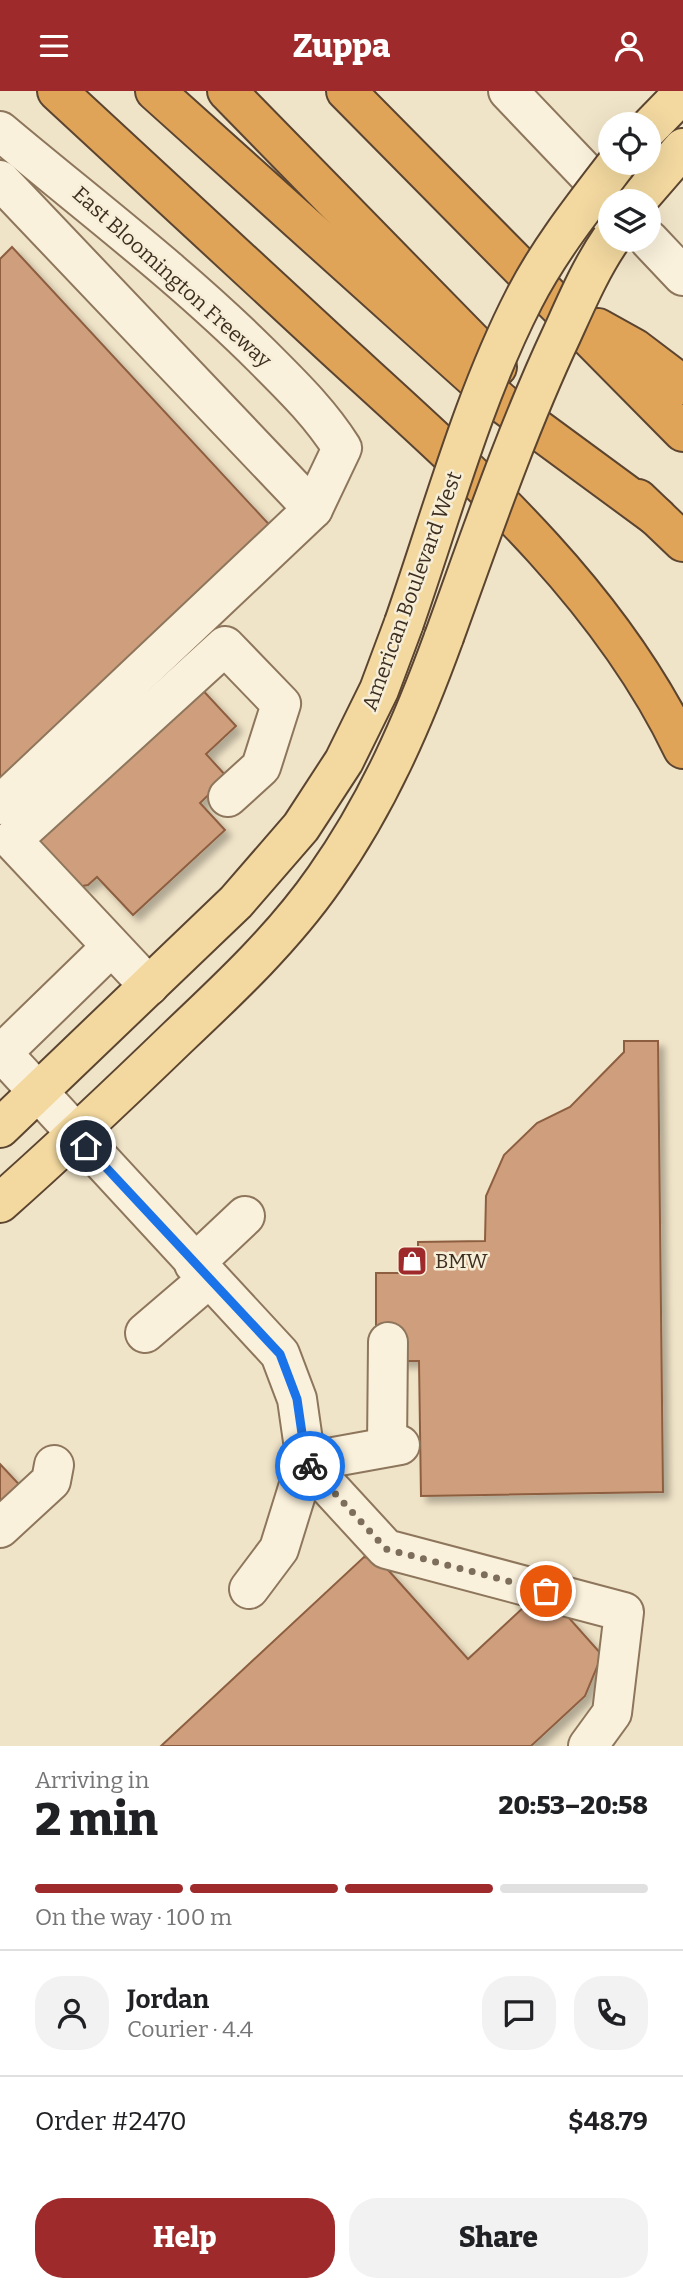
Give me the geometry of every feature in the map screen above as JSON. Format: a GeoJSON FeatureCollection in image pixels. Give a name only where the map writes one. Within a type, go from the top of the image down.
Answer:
{"type":"FeatureCollection","features":[{"type":"Feature","properties":{"kind":"highway"},"geometry":{"type":"LineString","coordinates":[[57,91],[420,426],[555,560],[605,622],[662,705],[683,749]]}},
{"type":"Feature","properties":{"kind":"highway"},"geometry":{"type":"LineString","coordinates":[[155,91],[502,403],[670,530]]}},
{"type":"Feature","properties":{"kind":"highway"},"geometry":{"type":"LineString","coordinates":[[227,91],[490,360],[670,530]]}},
{"type":"Feature","properties":{"kind":"highway"},"geometry":{"type":"LineString","coordinates":[[346,91],[683,432]]}},
{"type":"Feature","properties":{"kind":"highway"},"geometry":{"type":"LineString","coordinates":[[555,303],[634,348],[683,385]]}},
{"type":"Feature","properties":{"kind":"highway"},"geometry":{"type":"LineString","coordinates":[[662,705],[683,765]]}},
{"type":"Feature","properties":{"kind":"main road"},"geometry":{"type":"LineString","coordinates":[[647,189],[683,148]]}},
{"type":"Feature","properties":{"kind":"main road","name":"American Boulevard West"},"geometry":{"type":"LineString","coordinates":[[0,1128],[236,902],[301,827],[344,761],[379,690],[489,379],[524,298],[572,222],[608,175]]}},
{"type":"Feature","properties":{"kind":"main road"},"geometry":{"type":"LineString","coordinates":[[0,1203],[76,1135],[236,982],[284,932],[325,878],[396,761],[508,463],[550,360],[602,252]]}},
{"type":"Feature","properties":{"kind":"street"},"geometry":{"type":"LineString","coordinates":[[508,91],[602,189]]}},
{"type":"Feature","properties":{"kind":"street","name":"East Bloomington Freeway"},"geometry":{"type":"LineString","coordinates":[[3,143],[74,190],[229,323],[324,418],[342,448],[313,509]]}},
{"type":"Feature","properties":{"kind":"street"},"geometry":{"type":"LineString","coordinates":[[0,180],[313,509],[0,805]]}},
{"type":"Feature","properties":{"kind":"street"},"geometry":{"type":"LineString","coordinates":[[660,252],[683,276]]}},
{"type":"Feature","properties":{"kind":"street"},"geometry":{"type":"LineString","coordinates":[[149,986],[12,840],[225,646],[281,704],[261,767],[228,797]]}},
{"type":"Feature","properties":{"kind":"street"},"geometry":{"type":"LineString","coordinates":[[111,947],[1,1054],[280,1354],[297,1399],[306,1461],[279,1549],[249,1589]]}},
{"type":"Feature","properties":{"kind":"street"},"geometry":{"type":"LineString","coordinates":[[145,1333],[201,1271],[245,1216]]}},
{"type":"Feature","properties":{"kind":"street"},"geometry":{"type":"LineString","coordinates":[[306,1461],[393,1446],[388,1342]]}},
{"type":"Feature","properties":{"kind":"street"},"geometry":{"type":"LineString","coordinates":[[306,1461],[386,1549],[624,1612],[612,1713],[588,1746]]}},
{"type":"Feature","properties":{"kind":"street"},"geometry":{"type":"LineString","coordinates":[[0,1528],[51,1481],[54,1465]]}},
{"type":"Feature","properties":{"kind":"building"},"geometry":{"type":"Polygon","coordinates":[[[12,247],[276,532],[0,789],[0,259],[12,247]]]}},
{"type":"Feature","properties":{"kind":"building"},"geometry":{"type":"Polygon","coordinates":[[[197,684],[236,726],[206,754],[227,777],[200,803],[225,830],[133,915],[97,877],[88,885],[71,888],[35,851],[35,835],[197,684]]]}},
{"type":"Feature","properties":{"kind":"building"},"geometry":{"type":"Polygon","coordinates":[[[624,1041],[658,1041],[663,1492],[421,1496],[419,1361],[400,1361],[376,1335],[376,1273],[399,1273],[399,1258],[418,1258],[418,1242],[485,1241],[486,1196],[504,1155],[537,1123],[570,1107],[624,1052],[624,1041]]]}},
{"type":"Feature","properties":{"kind":"building"},"geometry":{"type":"Polygon","coordinates":[[[0,1464],[27,1493],[0,1518],[0,1464]]]}},
{"type":"Feature","properties":{"kind":"building"},"geometry":{"type":"Polygon","coordinates":[[[364,1557],[380,1561],[468,1659],[526,1605],[561,1609],[602,1655],[585,1696],[531,1746],[161,1746],[364,1557]]]}},
{"type":"Feature","properties":{"kind":"way so far"},"geometry":{"type":"LineString","coordinates":[[310,1466],[386,1549],[546,1591]]}},
{"type":"Feature","properties":{"kind":"place","name":"BMW"},"geometry":{"type":"Point","coordinates":[412,1261]}},
{"type":"Feature","properties":{"kind":"route"},"geometry":{"type":"LineString","coordinates":[[86,1146],[280,1354],[297,1399],[306,1461],[310,1466]]}}]}
